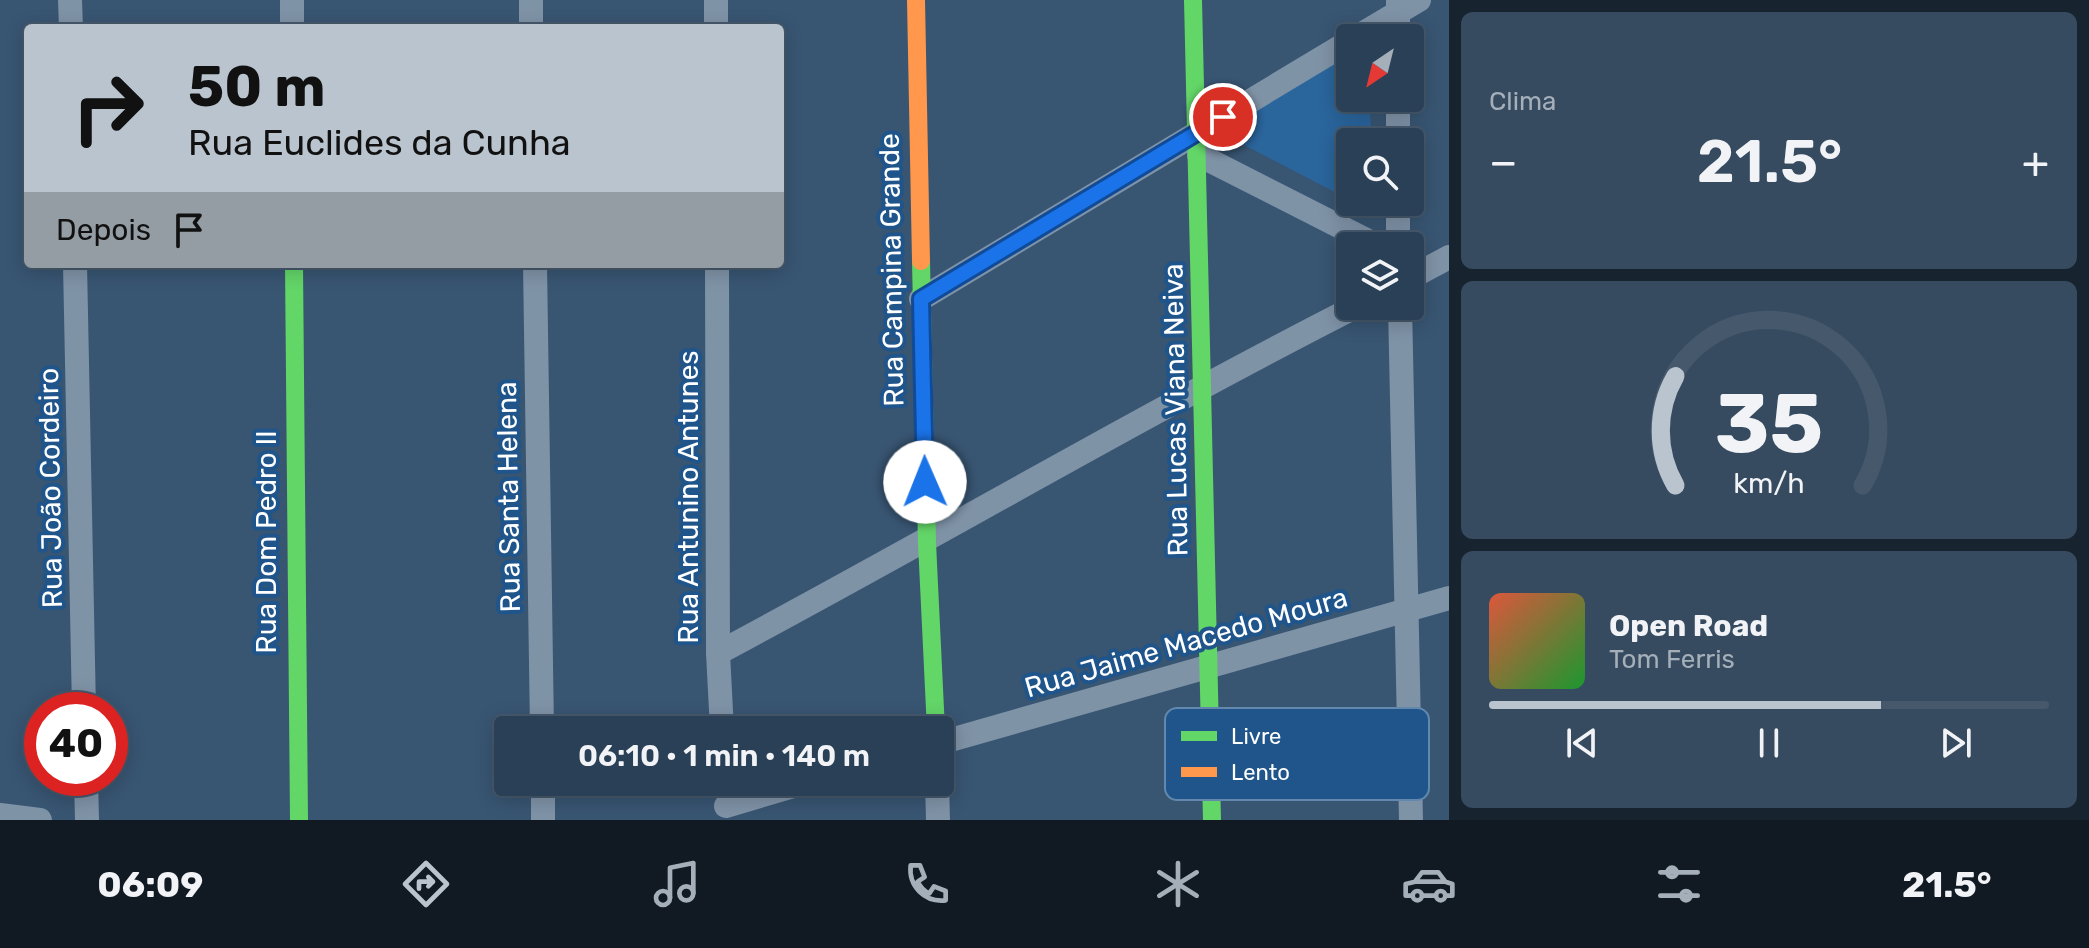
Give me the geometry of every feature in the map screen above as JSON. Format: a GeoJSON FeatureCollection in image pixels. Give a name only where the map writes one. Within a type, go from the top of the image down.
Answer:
{"type":"FeatureCollection","features":[{"type":"Feature","properties":{"kind":"street"},"geometry":{"type":"LineString","coordinates":[[70,0],[71,24]]}},
{"type":"Feature","properties":{"kind":"street"},"geometry":{"type":"LineString","coordinates":[[292,0],[292,24]]}},
{"type":"Feature","properties":{"kind":"street"},"geometry":{"type":"LineString","coordinates":[[531,0],[531,24]]}},
{"type":"Feature","properties":{"kind":"street"},"geometry":{"type":"LineString","coordinates":[[716,0],[716,24]]}},
{"type":"Feature","properties":{"kind":"street","name":"Rua Campina Grande"},"geometry":{"type":"LineString","coordinates":[[916,0],[927,543],[935,716]]}},
{"type":"Feature","properties":{"kind":"street","name":"Rua Lucas Viana Neiva"},"geometry":{"type":"LineString","coordinates":[[1193,0],[1209,708]]}},
{"type":"Feature","properties":{"kind":"street"},"geometry":{"type":"LineString","coordinates":[[1401,24],[1405,4]]}},
{"type":"Feature","properties":{"kind":"street"},"geometry":{"type":"LineString","coordinates":[[1376,24],[1405,4]]}},
{"type":"Feature","properties":{"kind":"street"},"geometry":{"type":"LineString","coordinates":[[921,299],[1198,144],[1336,51]]}},
{"type":"Feature","properties":{"kind":"street"},"geometry":{"type":"LineString","coordinates":[[1198,144],[1353,232]]}},
{"type":"Feature","properties":{"kind":"street"},"geometry":{"type":"LineString","coordinates":[[1424,270],[1449,257]]}},
{"type":"Feature","properties":{"kind":"street","name":"Rua João Cordeiro"},"geometry":{"type":"LineString","coordinates":[[75,268],[84,692]]}},
{"type":"Feature","properties":{"kind":"street","name":"Rua Dom Pedro II"},"geometry":{"type":"LineString","coordinates":[[294,268],[299,820]]}},
{"type":"Feature","properties":{"kind":"street","name":"Rua Santa Helena"},"geometry":{"type":"LineString","coordinates":[[535,268],[542,716]]}},
{"type":"Feature","properties":{"kind":"street","name":"Rua Antunino Antunes"},"geometry":{"type":"LineString","coordinates":[[717,268],[718,653],[721,716]]}},
{"type":"Feature","properties":{"kind":"street"},"geometry":{"type":"LineString","coordinates":[[718,653],[927,543],[1201,385],[1336,317]]}},
{"type":"Feature","properties":{"kind":"street"},"geometry":{"type":"LineString","coordinates":[[1400,320],[1408,708]]}},
{"type":"Feature","properties":{"kind":"street","name":"Rua Jaime Macedo Moura"},"geometry":{"type":"LineString","coordinates":[[954,739],[1449,598]]}},
{"type":"Feature","properties":{"kind":"street"},"geometry":{"type":"LineString","coordinates":[[86,796],[87,820]]}},
{"type":"Feature","properties":{"kind":"street"},"geometry":{"type":"LineString","coordinates":[[543,796],[543,820]]}},
{"type":"Feature","properties":{"kind":"street"},"geometry":{"type":"LineString","coordinates":[[726,803],[753,796]]}},
{"type":"Feature","properties":{"kind":"street"},"geometry":{"type":"LineString","coordinates":[[937,796],[938,820]]}},
{"type":"Feature","properties":{"kind":"street","name":"Rua Lucas Viana Neiva"},"geometry":{"type":"LineString","coordinates":[[1211,800],[1212,820]]}},
{"type":"Feature","properties":{"kind":"street"},"geometry":{"type":"LineString","coordinates":[[1410,800],[1411,820]]}},
{"type":"Feature","properties":{"kind":"street"},"geometry":{"type":"LineString","coordinates":[[0,815],[40,820]]}},
{"type":"Feature","properties":{"kind":"shaded area"},"geometry":{"type":"Polygon","coordinates":[[[1336,48],[1336,112],[1370,112],[1371,128],[1336,128],[1336,193],[1217,131],[1336,48]]]}},
{"type":"Feature","properties":{"kind":"traffic: fast"},"geometry":{"type":"LineString","coordinates":[[1193,0],[1209,708]]}},
{"type":"Feature","properties":{"kind":"traffic: fast"},"geometry":{"type":"LineString","coordinates":[[921,261],[927,543],[935,716]]}},
{"type":"Feature","properties":{"kind":"traffic: fast"},"geometry":{"type":"LineString","coordinates":[[294,268],[299,820]]}},
{"type":"Feature","properties":{"kind":"traffic: fast"},"geometry":{"type":"LineString","coordinates":[[1212,800],[1212,820]]}},
{"type":"Feature","properties":{"kind":"traffic: slow"},"geometry":{"type":"LineString","coordinates":[[916,0],[921,261]]}},
{"type":"Feature","properties":{"kind":"route"},"geometry":{"type":"LineString","coordinates":[[925,482],[921,299],[1223,117]]}}]}
